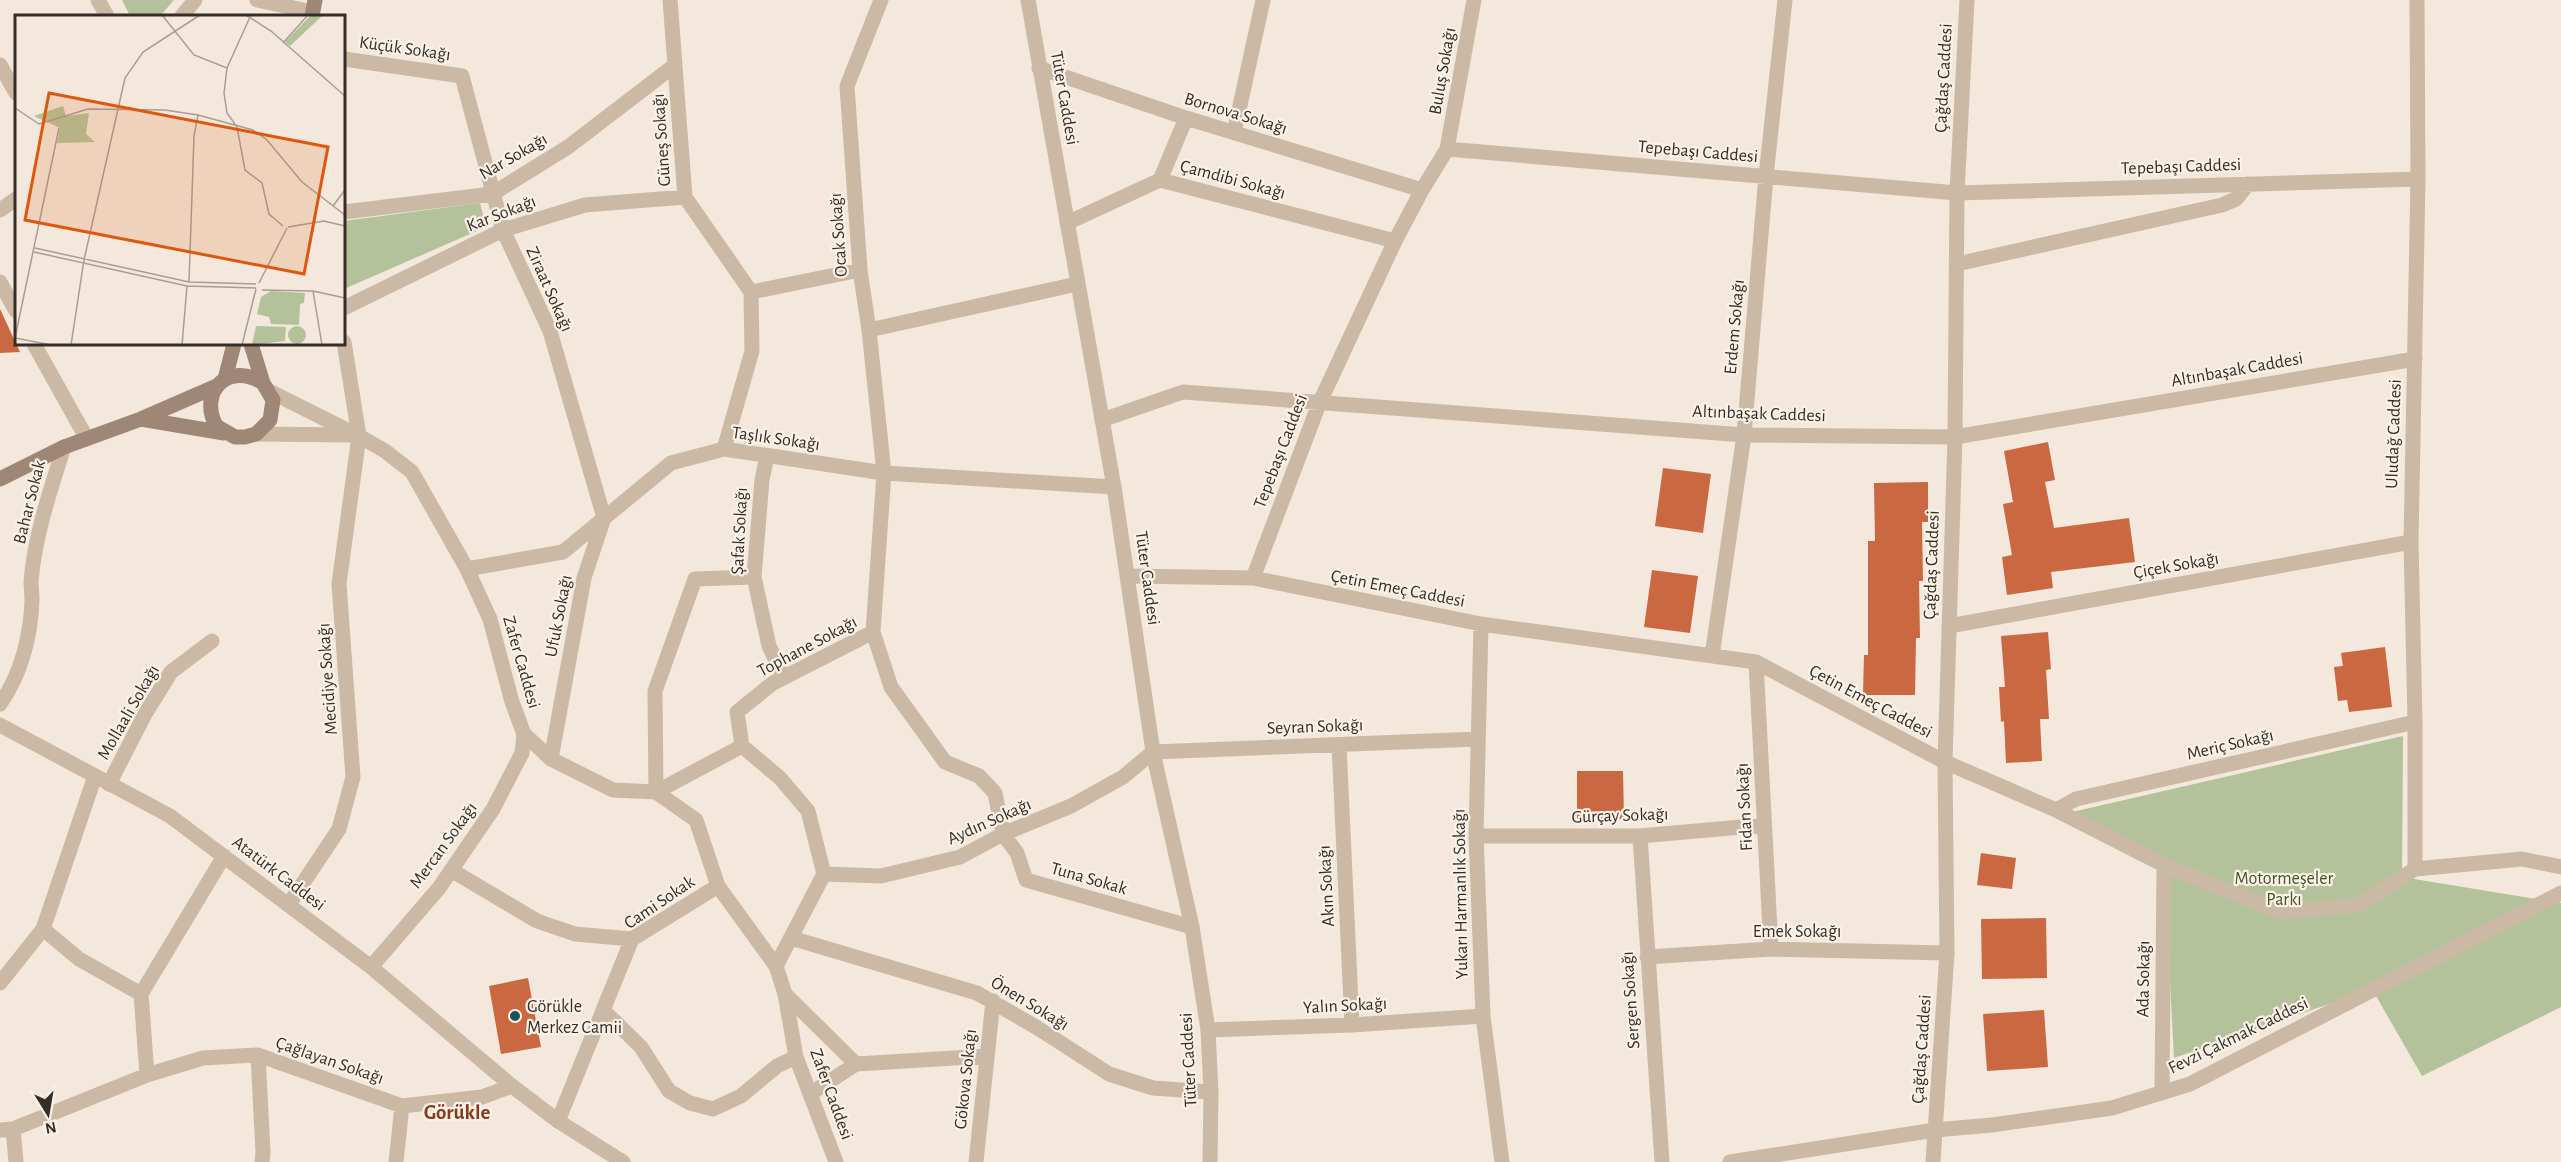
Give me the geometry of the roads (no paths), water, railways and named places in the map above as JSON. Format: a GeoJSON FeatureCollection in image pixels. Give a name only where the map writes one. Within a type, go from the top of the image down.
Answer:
{"type":"FeatureCollection","features":[{"type":"Feature","properties":{"kind":"main road"},"geometry":{"type":"LineString","coordinates":[[224,433],[216,426],[210,406],[212,396],[221,383],[234,345]]}},
{"type":"Feature","properties":{"kind":"main road"},"geometry":{"type":"LineString","coordinates":[[141,419],[245,437],[256,434],[270,420],[273,400],[266,387],[255,345]]}},
{"type":"Feature","properties":{"kind":"main road"},"geometry":{"type":"LineString","coordinates":[[0,479],[64,447],[141,419],[244,374],[266,387]]}},
{"type":"Feature","properties":{"kind":"street"},"geometry":{"type":"LineString","coordinates":[[98,0],[106,15]]}},
{"type":"Feature","properties":{"kind":"street"},"geometry":{"type":"LineString","coordinates":[[183,15],[195,0]]}},
{"type":"Feature","properties":{"kind":"street"},"geometry":{"type":"LineString","coordinates":[[257,0],[313,9]]}},
{"type":"Feature","properties":{"kind":"street","name":"Güneş Sokağı"},"geometry":{"type":"LineString","coordinates":[[670,0],[685,197],[751,292]]}},
{"type":"Feature","properties":{"kind":"street","name":"Ocak Sokağı"},"geometry":{"type":"LineString","coordinates":[[881,0],[847,86],[860,270],[869,330],[884,473]]}},
{"type":"Feature","properties":{"kind":"street","name":"Tüter Caddesi"},"geometry":{"type":"LineString","coordinates":[[1028,0],[1114,487],[1153,752],[1192,927],[1208,1030],[1211,1092],[1210,1162]]}},
{"type":"Feature","properties":{"kind":"street"},"geometry":{"type":"LineString","coordinates":[[1234,133],[1263,0]]}},
{"type":"Feature","properties":{"kind":"street","name":"Buluş Sokağı"},"geometry":{"type":"LineString","coordinates":[[1447,149],[1474,0]]}},
{"type":"Feature","properties":{"kind":"street","name":"Erdem Sokağı"},"geometry":{"type":"LineString","coordinates":[[1712,656],[1744,435],[1766,176],[1785,0]]}},
{"type":"Feature","properties":{"kind":"street","name":"Çağdaş Caddesi"},"geometry":{"type":"LineString","coordinates":[[1933,1162],[1947,952],[1945,762],[1955,437],[1958,193],[1966,0]]}},
{"type":"Feature","properties":{"kind":"street","name":"Uludağ Caddesi"},"geometry":{"type":"LineString","coordinates":[[2415,869],[2411,542],[2418,178],[2417,0]]}},
{"type":"Feature","properties":{"kind":"street","name":"Küçük Sokağı"},"geometry":{"type":"LineString","coordinates":[[345,59],[462,76]]}},
{"type":"Feature","properties":{"kind":"street"},"geometry":{"type":"LineString","coordinates":[[0,65],[15,91]]}},
{"type":"Feature","properties":{"kind":"street","name":"Nar Sokağı"},"geometry":{"type":"LineString","coordinates":[[345,212],[492,195],[568,147],[675,65]]}},
{"type":"Feature","properties":{"kind":"street","name":"Bornova Sokağı"},"geometry":{"type":"LineString","coordinates":[[1039,68],[1186,118],[1422,190]]}},
{"type":"Feature","properties":{"kind":"street","name":"Ziraat Sokağı"},"geometry":{"type":"LineString","coordinates":[[462,76],[503,230],[550,331],[604,518]]}},
{"type":"Feature","properties":{"kind":"street"},"geometry":{"type":"LineString","coordinates":[[1160,180],[1186,118]]}},
{"type":"Feature","properties":{"kind":"street","name":"Tepebaşı Caddesi"},"geometry":{"type":"LineString","coordinates":[[1252,578],[1319,404],[1395,242],[1422,190],[1447,149],[1958,193],[2418,178]]}},
{"type":"Feature","properties":{"kind":"street","name":"Çamdibi Sokağı"},"geometry":{"type":"LineString","coordinates":[[1066,223],[1160,180],[1395,242]]}},
{"type":"Feature","properties":{"kind":"street"},"geometry":{"type":"LineString","coordinates":[[1957,264],[2215,207],[2235,198],[2248,184]]}},
{"type":"Feature","properties":{"kind":"street","name":"Kar Sokağı"},"geometry":{"type":"LineString","coordinates":[[345,308],[503,230],[585,205],[685,197]]}},
{"type":"Feature","properties":{"kind":"street"},"geometry":{"type":"LineString","coordinates":[[0,210],[15,200]]}},
{"type":"Feature","properties":{"kind":"street"},"geometry":{"type":"LineString","coordinates":[[724,449],[752,351],[751,292],[860,270]]}},
{"type":"Feature","properties":{"kind":"street"},"geometry":{"type":"LineString","coordinates":[[0,282],[15,309]]}},
{"type":"Feature","properties":{"kind":"street"},"geometry":{"type":"LineString","coordinates":[[869,330],[1077,284]]}},
{"type":"Feature","properties":{"kind":"street"},"geometry":{"type":"LineString","coordinates":[[35,345],[87,438]]}},
{"type":"Feature","properties":{"kind":"street","name":"Mecidiye Sokağı"},"geometry":{"type":"LineString","coordinates":[[289,904],[339,829],[353,777],[339,584],[359,435],[344,345]]}},
{"type":"Feature","properties":{"kind":"street","name":"Altınbaşak Caddesi"},"geometry":{"type":"LineString","coordinates":[[1102,420],[1183,392],[1744,435],[1955,437],[2415,359]]}},
{"type":"Feature","properties":{"kind":"street","name":"Zafer Caddesi"},"geometry":{"type":"LineString","coordinates":[[266,387],[359,435],[412,472],[467,569],[490,618],[512,702],[524,734],[550,759],[613,790],[656,792],[696,820],[718,886],[776,966],[785,994],[796,1057],[836,1162]]}},
{"type":"Feature","properties":{"kind":"street"},"geometry":{"type":"LineString","coordinates":[[256,434],[359,435]]}},
{"type":"Feature","properties":{"kind":"street","name":"Bahar Sokak"},"geometry":{"type":"LineString","coordinates":[[0,704],[10,690],[26,646],[32,600],[31,582],[43,514],[64,447]]}},
{"type":"Feature","properties":{"kind":"street","name":"Taşlık Sokağı"},"geometry":{"type":"LineString","coordinates":[[467,569],[562,552],[671,463],[724,449],[884,473],[1114,487]]}},
{"type":"Feature","properties":{"kind":"street","name":"Şafak Sokağı"},"geometry":{"type":"LineString","coordinates":[[767,456],[762,480],[754,576],[769,646],[784,677]]}},
{"type":"Feature","properties":{"kind":"street","name":"Tophane Sokağı"},"geometry":{"type":"LineString","coordinates":[[742,746],[737,712],[773,683],[873,632],[884,473]]}},
{"type":"Feature","properties":{"kind":"street","name":"Ufuk Sokağı"},"geometry":{"type":"LineString","coordinates":[[550,759],[584,578],[604,518]]}},
{"type":"Feature","properties":{"kind":"street","name":"Çiçek Sokağı"},"geometry":{"type":"LineString","coordinates":[[1949,626],[2411,542]]}},
{"type":"Feature","properties":{"kind":"street"},"geometry":{"type":"LineString","coordinates":[[754,576],[695,579],[654,691],[656,792],[742,746],[780,778],[808,811],[824,874],[776,966]]}},
{"type":"Feature","properties":{"kind":"street","name":"Çetin Emeç Caddesi"},"geometry":{"type":"LineString","coordinates":[[1128,576],[1252,578],[1481,624],[1756,662],[1945,762],[2056,810],[2164,865],[2280,912],[2359,905],[2415,869],[2522,859],[2561,867]]}},
{"type":"Feature","properties":{"kind":"street","name":"Yukarı Harmanlık Sokağı"},"geometry":{"type":"LineString","coordinates":[[1481,624],[1476,836],[1483,1016],[1502,1162]]}},
{"type":"Feature","properties":{"kind":"street","name":"Tuna Sokak"},"geometry":{"type":"LineString","coordinates":[[873,632],[891,687],[945,762],[979,776],[995,793],[1003,834],[1017,853],[1026,880],[1192,927]]}},
{"type":"Feature","properties":{"kind":"street","name":"Mollaali Sokağı"},"geometry":{"type":"LineString","coordinates":[[0,983],[43,929],[102,780],[171,672],[212,641]]}},
{"type":"Feature","properties":{"kind":"street","name":"Fidan Sokağı"},"geometry":{"type":"LineString","coordinates":[[1756,662],[1772,949]]}},
{"type":"Feature","properties":{"kind":"street","name":"Meriç Sokağı"},"geometry":{"type":"LineString","coordinates":[[2056,810],[2076,799],[2415,722]]}},
{"type":"Feature","properties":{"kind":"street","name":"Atatürk Caddesi"},"geometry":{"type":"LineString","coordinates":[[0,725],[170,816],[371,967],[512,1086]]}},
{"type":"Feature","properties":{"kind":"street","name":"Mercan Sokağı"},"geometry":{"type":"LineString","coordinates":[[371,967],[451,870],[494,809],[522,753],[524,734]]}},
{"type":"Feature","properties":{"kind":"street","name":"Seyran Sokağı"},"geometry":{"type":"LineString","coordinates":[[1153,752],[1478,739]]}},
{"type":"Feature","properties":{"kind":"street","name":"Akın Sokağı"},"geometry":{"type":"LineString","coordinates":[[1339,745],[1352,1025]]}},
{"type":"Feature","properties":{"kind":"street","name":"Aydın Sokağı"},"geometry":{"type":"LineString","coordinates":[[824,874],[880,876],[960,857],[1003,834],[1071,806],[1123,777],[1153,752]]}},
{"type":"Feature","properties":{"kind":"street","name":"Gürçay Sokağı"},"geometry":{"type":"LineString","coordinates":[[1476,836],[1640,836],[1764,825]]}},
{"type":"Feature","properties":{"kind":"street","name":"Sergen Sokağı"},"geometry":{"type":"LineString","coordinates":[[1640,836],[1662,1162]]}},
{"type":"Feature","properties":{"kind":"street"},"geometry":{"type":"LineString","coordinates":[[147,1075],[141,994],[224,856]]}},
{"type":"Feature","properties":{"kind":"street","name":"Ada Sokağı"},"geometry":{"type":"LineString","coordinates":[[2162,1093],[2164,865]]}},
{"type":"Feature","properties":{"kind":"street"},"geometry":{"type":"LineString","coordinates":[[451,870],[537,921],[575,934],[632,939]]}},
{"type":"Feature","properties":{"kind":"street","name":"Cami Sokak"},"geometry":{"type":"LineString","coordinates":[[558,1121],[632,939],[718,886]]}},
{"type":"Feature","properties":{"kind":"street","name":"Fevzi Çakmak Caddesi"},"geometry":{"type":"LineString","coordinates":[[1730,1162],[1935,1130],[1992,1125],[2112,1108],[2190,1084],[2561,893]]}},
{"type":"Feature","properties":{"kind":"street"},"geometry":{"type":"LineString","coordinates":[[43,929],[79,959],[141,994]]}},
{"type":"Feature","properties":{"kind":"street","name":"Önen Sokağı"},"geometry":{"type":"LineString","coordinates":[[791,938],[977,993],[993,1000],[1109,1074],[1154,1088],[1211,1092]]}},
{"type":"Feature","properties":{"kind":"street","name":"Emek Sokağı"},"geometry":{"type":"LineString","coordinates":[[1647,957],[1772,949],[1947,952]]}},
{"type":"Feature","properties":{"kind":"street"},"geometry":{"type":"LineString","coordinates":[[785,994],[856,1064]]}},
{"type":"Feature","properties":{"kind":"street","name":"Gökova Sokağı"},"geometry":{"type":"LineString","coordinates":[[976,1162],[993,1000]]}},
{"type":"Feature","properties":{"kind":"street"},"geometry":{"type":"LineString","coordinates":[[603,1010],[641,1047],[669,1091],[690,1103],[713,1109],[741,1096],[777,1066],[796,1057]]}},
{"type":"Feature","properties":{"kind":"street","name":"Yalın Sokağı"},"geometry":{"type":"LineString","coordinates":[[1208,1030],[1352,1025],[1483,1016]]}},
{"type":"Feature","properties":{"kind":"street"},"geometry":{"type":"LineString","coordinates":[[258,1055],[262,1162]]}},
{"type":"Feature","properties":{"kind":"street","name":"Çağlayan Sokağı"},"geometry":{"type":"LineString","coordinates":[[7,1129],[147,1075],[202,1058],[258,1055],[402,1106],[482,1097],[512,1086]]}},
{"type":"Feature","properties":{"kind":"street"},"geometry":{"type":"LineString","coordinates":[[810,1094],[856,1064],[987,1056]]}},
{"type":"Feature","properties":{"kind":"street"},"geometry":{"type":"LineString","coordinates":[[512,1086],[558,1121],[623,1162]]}},
{"type":"Feature","properties":{"kind":"street"},"geometry":{"type":"LineString","coordinates":[[396,1162],[402,1106]]}},
{"type":"Feature","properties":{"kind":"street"},"geometry":{"type":"LineString","coordinates":[[7,1129],[16,1162]]}},
{"type":"Feature","properties":{"kind":"place","name":"Görükle Merkez Camii"},"geometry":{"type":"Point","coordinates":[515,1016]}},
{"type":"Feature","properties":{"kind":"district","name":"Görükle"},"geometry":{"type":"Point","coordinates":[457,1112]}},
{"type":"Feature","properties":{"kind":"park label","name":"Motormeşeler Parkı"},"geometry":{"type":"Point","coordinates":[2284,888]}}]}
